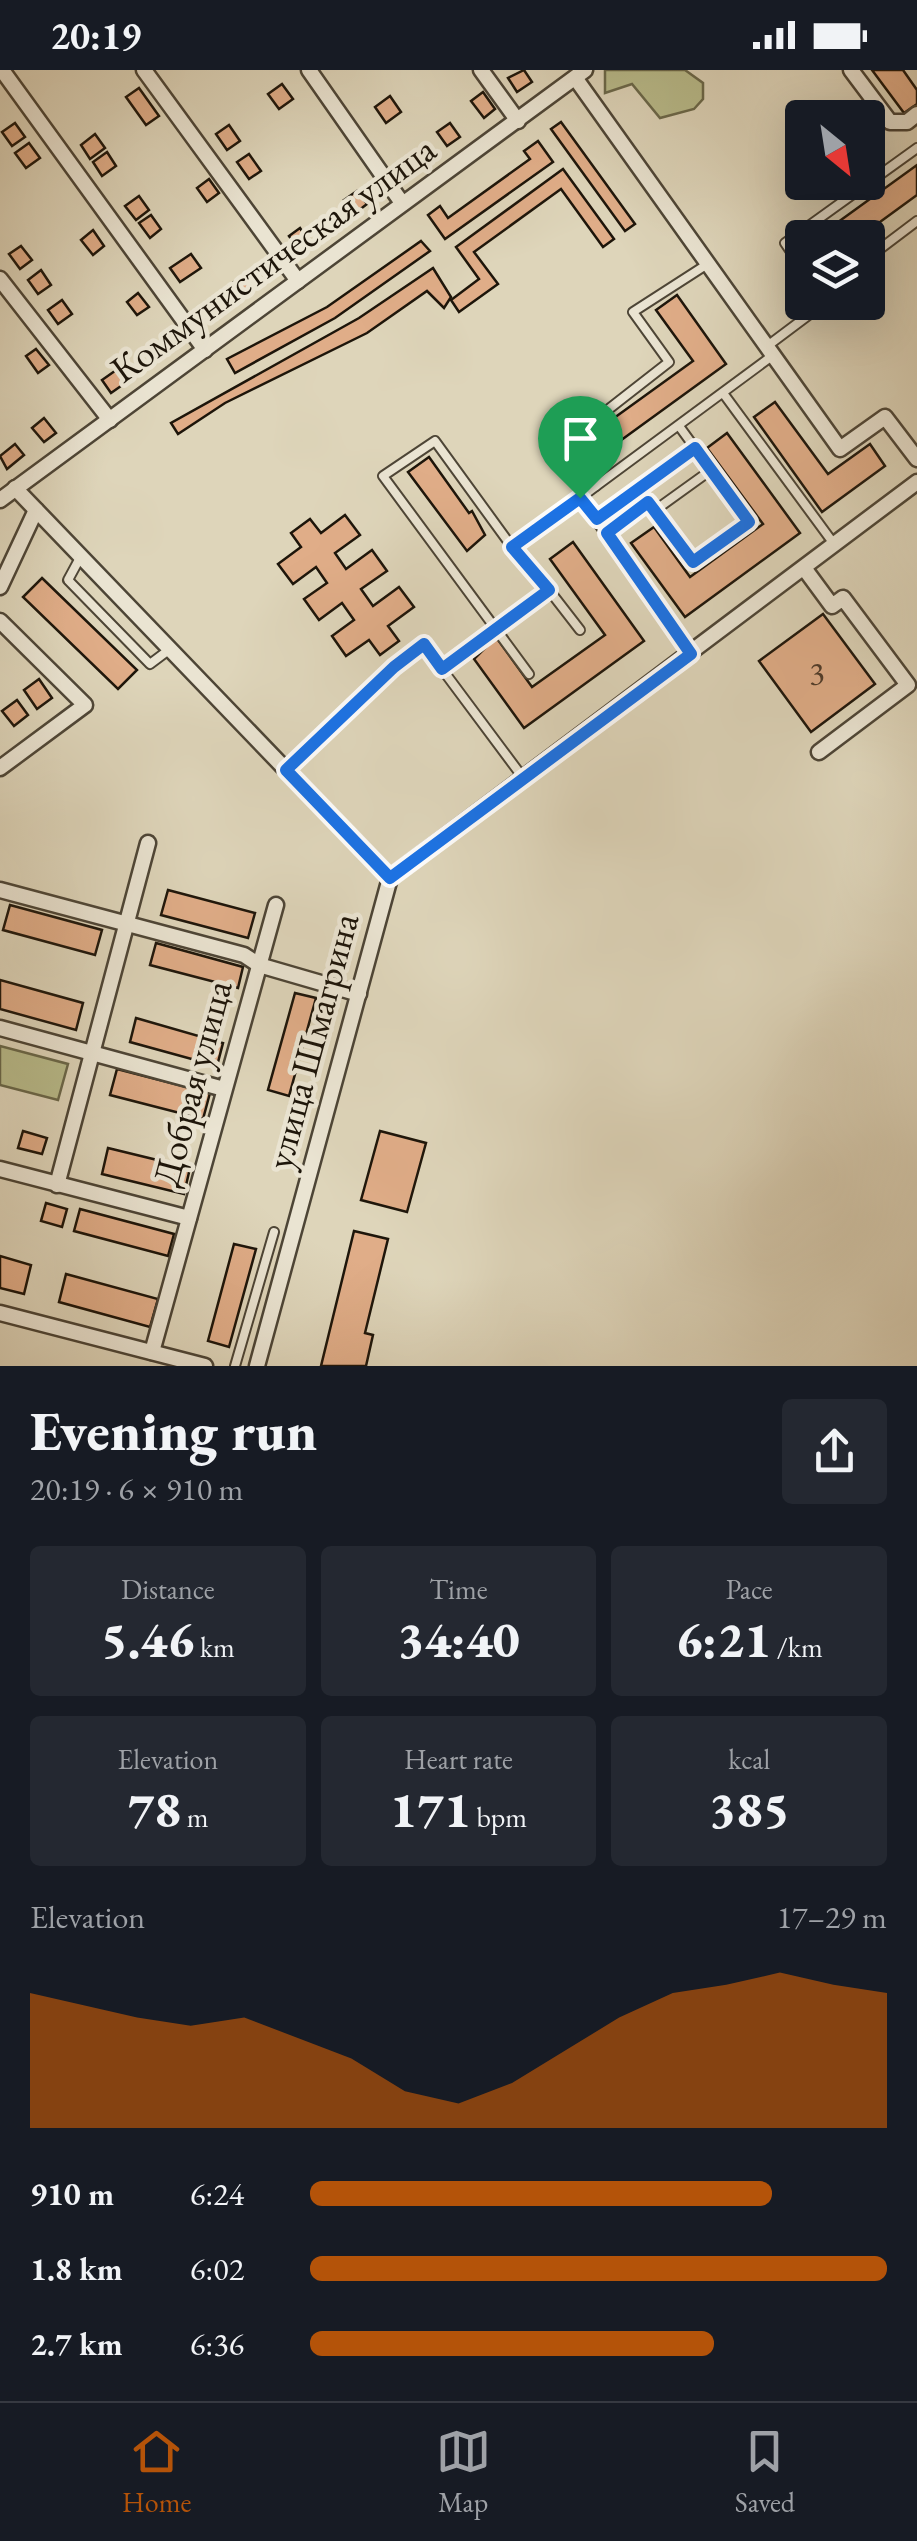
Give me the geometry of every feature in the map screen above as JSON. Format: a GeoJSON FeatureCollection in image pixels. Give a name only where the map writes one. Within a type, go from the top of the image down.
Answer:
{"type":"FeatureCollection","features":[{"type":"Feature","properties":{"kind":"street"},"geometry":{"type":"LineString","coordinates":[[2,70],[205,350]]}},
{"type":"Feature","properties":{"kind":"street"},"geometry":{"type":"LineString","coordinates":[[144,70],[298,281]]}},
{"type":"Feature","properties":{"kind":"street"},"geometry":{"type":"LineString","coordinates":[[309,70],[402,203]]}},
{"type":"Feature","properties":{"kind":"street"},"geometry":{"type":"LineString","coordinates":[[481,70],[518,120]]}},
{"type":"Feature","properties":{"kind":"street"},"geometry":{"type":"LineString","coordinates":[[852,70],[890,122],[906,122],[917,114]]}},
{"type":"Feature","properties":{"kind":"street"},"geometry":{"type":"LineString","coordinates":[[580,75],[706,265],[840,449],[885,417],[917,459]]}},
{"type":"Feature","properties":{"kind":"street","name":"Коммунистическая улица"},"geometry":{"type":"LineString","coordinates":[[5,495],[580,75]]}},
{"type":"Feature","properties":{"kind":"street"},"geometry":{"type":"LineString","coordinates":[[0,280],[110,420]]}},
{"type":"Feature","properties":{"kind":"street"},"geometry":{"type":"LineString","coordinates":[[390,878],[917,482]]}},
{"type":"Feature","properties":{"kind":"street","name":"улица Шмагрина"},"geometry":{"type":"LineString","coordinates":[[5,495],[36,510],[390,878],[257,1366]]}},
{"type":"Feature","properties":{"kind":"street"},"geometry":{"type":"LineString","coordinates":[[0,587],[36,510]]}},
{"type":"Feature","properties":{"kind":"street"},"geometry":{"type":"LineString","coordinates":[[804,568],[832,606],[844,598],[908,684],[819,752]]}},
{"type":"Feature","properties":{"kind":"street"},"geometry":{"type":"LineString","coordinates":[[0,620],[85,705],[0,768]]}},
{"type":"Feature","properties":{"kind":"street"},"geometry":{"type":"LineString","coordinates":[[57,1185],[148,843]]}},
{"type":"Feature","properties":{"kind":"street","name":"Добрая улица"},"geometry":{"type":"LineString","coordinates":[[0,890],[244,955],[259,966],[358,994]]}},
{"type":"Feature","properties":{"kind":"street","name":"Добрая улица"},"geometry":{"type":"LineString","coordinates":[[152,1352],[276,905]]}},
{"type":"Feature","properties":{"kind":"street"},"geometry":{"type":"LineString","coordinates":[[0,1028],[224,1088]]}},
{"type":"Feature","properties":{"kind":"street"},"geometry":{"type":"LineString","coordinates":[[0,1170],[188,1218]]}},
{"type":"Feature","properties":{"kind":"street"},"geometry":{"type":"LineString","coordinates":[[0,1312],[205,1366]]}},
{"type":"Feature","properties":{"kind":"lane"},"geometry":{"type":"LineString","coordinates":[[817,220],[917,148]]}},
{"type":"Feature","properties":{"kind":"lane"},"geometry":{"type":"LineString","coordinates":[[885,245],[917,221]]}},
{"type":"Feature","properties":{"kind":"lane"},"geometry":{"type":"LineString","coordinates":[[596,486],[564,444],[669,362],[633,312],[706,265]]}},
{"type":"Feature","properties":{"kind":"lane"},"geometry":{"type":"LineString","coordinates":[[512,547],[723,393],[808,320]]}},
{"type":"Feature","properties":{"kind":"lane"},"geometry":{"type":"LineString","coordinates":[[723,393],[834,544]]}},
{"type":"Feature","properties":{"kind":"lane"},"geometry":{"type":"LineString","coordinates":[[607,533],[648,502],[693,562],[749,522],[679,426]]}},
{"type":"Feature","properties":{"kind":"lane"},"geometry":{"type":"LineString","coordinates":[[529,674],[384,476],[436,441],[512,547],[580,630]]}},
{"type":"Feature","properties":{"kind":"lane"},"geometry":{"type":"LineString","coordinates":[[597,519],[695,448]]}},
{"type":"Feature","properties":{"kind":"lane"},"geometry":{"type":"LineString","coordinates":[[654,511],[711,470]]}},
{"type":"Feature","properties":{"kind":"lane"},"geometry":{"type":"LineString","coordinates":[[580,498],[691,654]]}},
{"type":"Feature","properties":{"kind":"lane"},"geometry":{"type":"LineString","coordinates":[[81,556],[68,580],[150,664],[170,650]]}},
{"type":"Feature","properties":{"kind":"lane"},"geometry":{"type":"LineString","coordinates":[[442,669],[549,590]]}},
{"type":"Feature","properties":{"kind":"lane"},"geometry":{"type":"LineString","coordinates":[[286,770],[394,667],[424,644],[524,779]]}},
{"type":"Feature","properties":{"kind":"lane"},"geometry":{"type":"LineString","coordinates":[[235,1366],[274,1232]]}},
{"type":"Feature","properties":{"kind":"green space"},"geometry":{"type":"Polygon","coordinates":[[[605,70],[685,70],[703,83],[703,99],[694,109],[660,118],[632,84],[605,93],[605,70]]]}},
{"type":"Feature","properties":{"kind":"green space"},"geometry":{"type":"Polygon","coordinates":[[[0,1046],[68,1064],[58,1100],[0,1085],[0,1046]]]}},
{"type":"Feature","properties":{"kind":"building"},"geometry":{"type":"Polygon","coordinates":[[[524,70],[532,82],[517,92],[508,78],[524,70]]]}},
{"type":"Feature","properties":{"kind":"building"},"geometry":{"type":"Polygon","coordinates":[[[872,70],[903,70],[917,90],[917,104],[904,113],[872,70]]]}},
{"type":"Feature","properties":{"kind":"building"},"geometry":{"type":"Polygon","coordinates":[[[282,84],[293,99],[279,109],[268,94],[282,84]]]}},
{"type":"Feature","properties":{"kind":"building"},"geometry":{"type":"Polygon","coordinates":[[[139,88],[159,116],[146,125],[126,97],[139,88]]]}},
{"type":"Feature","properties":{"kind":"building"},"geometry":{"type":"Polygon","coordinates":[[[483,92],[495,109],[484,118],[471,101],[483,92]]]}},
{"type":"Feature","properties":{"kind":"building"},"geometry":{"type":"Polygon","coordinates":[[[390,96],[401,112],[386,123],[375,107],[390,96]]]}},
{"type":"Feature","properties":{"kind":"building"},"geometry":{"type":"Polygon","coordinates":[[[561,122],[635,224],[625,231],[551,129],[561,122]]]}},
{"type":"Feature","properties":{"kind":"building"},"geometry":{"type":"Polygon","coordinates":[[[15,123],[25,137],[12,146],[2,132],[15,123]]]}},
{"type":"Feature","properties":{"kind":"building"},"geometry":{"type":"Polygon","coordinates":[[[450,123],[460,137],[447,146],[437,132],[450,123]]]}},
{"type":"Feature","properties":{"kind":"building"},"geometry":{"type":"Polygon","coordinates":[[[229,125],[240,141],[227,150],[216,134],[229,125]]]}},
{"type":"Feature","properties":{"kind":"building"},"geometry":{"type":"Polygon","coordinates":[[[95,134],[105,148],[90,159],[81,145],[95,134]]]}},
{"type":"Feature","properties":{"kind":"building"},"geometry":{"type":"Polygon","coordinates":[[[538,141],[553,162],[445,239],[428,215],[440,206],[448,218],[530,159],[524,151],[538,141]]]}},
{"type":"Feature","properties":{"kind":"building"},"geometry":{"type":"Polygon","coordinates":[[[29,143],[40,158],[26,168],[15,153],[29,143]]]}},
{"type":"Feature","properties":{"kind":"building"},"geometry":{"type":"Polygon","coordinates":[[[107,152],[116,166],[102,176],[93,162],[107,152]]]}},
{"type":"Feature","properties":{"kind":"building"},"geometry":{"type":"Polygon","coordinates":[[[249,154],[261,171],[249,179],[237,162],[249,154]]]}},
{"type":"Feature","properties":{"kind":"building"},"geometry":{"type":"Polygon","coordinates":[[[917,165],[917,195],[883,220],[841,220],[869,200],[885,200],[885,188],[917,165]]]}},
{"type":"Feature","properties":{"kind":"building"},"geometry":{"type":"Polygon","coordinates":[[[563,169],[614,239],[603,247],[561,189],[474,252],[498,284],[459,312],[451,300],[479,279],[456,247],[563,169]]]}},
{"type":"Feature","properties":{"kind":"building"},"geometry":{"type":"Polygon","coordinates":[[[209,179],[219,193],[207,202],[197,188],[209,179]]]}},
{"type":"Feature","properties":{"kind":"building"},"geometry":{"type":"Polygon","coordinates":[[[357,191],[367,204],[354,214],[344,200],[357,191]]]}},
{"type":"Feature","properties":{"kind":"building"},"geometry":{"type":"Polygon","coordinates":[[[139,196],[149,210],[136,220],[125,206],[139,196]]]}},
{"type":"Feature","properties":{"kind":"building"},"geometry":{"type":"Polygon","coordinates":[[[151,215],[161,229],[150,238],[139,223],[151,215]]]}},
{"type":"Feature","properties":{"kind":"building"},"geometry":{"type":"Polygon","coordinates":[[[300,228],[311,245],[301,253],[289,236],[300,228]]]}},
{"type":"Feature","properties":{"kind":"building"},"geometry":{"type":"Polygon","coordinates":[[[93,230],[104,246],[93,255],[81,240],[93,230]]]}},
{"type":"Feature","properties":{"kind":"building"},"geometry":{"type":"Polygon","coordinates":[[[421,241],[430,251],[335,318],[235,373],[227,359],[327,307],[421,241]]]}},
{"type":"Feature","properties":{"kind":"building"},"geometry":{"type":"Polygon","coordinates":[[[21,246],[32,260],[20,269],[9,254],[21,246]]]}},
{"type":"Feature","properties":{"kind":"building"},"geometry":{"type":"Polygon","coordinates":[[[191,254],[201,268],[180,282],[170,268],[191,254]]]}},
{"type":"Feature","properties":{"kind":"building"},"geometry":{"type":"Polygon","coordinates":[[[433,268],[451,297],[444,308],[427,291],[367,333],[225,403],[178,434],[171,423],[359,318],[433,268]]]}},
{"type":"Feature","properties":{"kind":"building"},"geometry":{"type":"Polygon","coordinates":[[[41,270],[51,285],[38,294],[28,280],[41,270]]]}},
{"type":"Feature","properties":{"kind":"building"},"geometry":{"type":"Polygon","coordinates":[[[242,276],[251,288],[234,301],[225,289],[242,276]]]}},
{"type":"Feature","properties":{"kind":"building"},"geometry":{"type":"Polygon","coordinates":[[[138,293],[149,307],[137,315],[127,302],[138,293]]]}},
{"type":"Feature","properties":{"kind":"building"},"geometry":{"type":"Polygon","coordinates":[[[677,295],[726,364],[591,462],[578,444],[693,361],[656,310],[677,295]]]}},
{"type":"Feature","properties":{"kind":"building"},"geometry":{"type":"Polygon","coordinates":[[[62,300],[72,314],[58,324],[48,310],[62,300]]]}},
{"type":"Feature","properties":{"kind":"building"},"geometry":{"type":"Polygon","coordinates":[[[36,349],[49,365],[38,373],[26,356],[36,349]]]}},
{"type":"Feature","properties":{"kind":"building"},"geometry":{"type":"Polygon","coordinates":[[[122,366],[131,379],[111,393],[102,380],[122,366]]]}},
{"type":"Feature","properties":{"kind":"building"},"geometry":{"type":"Polygon","coordinates":[[[775,402],[828,474],[870,444],[885,466],[822,512],[754,417],[775,402]]]}},
{"type":"Feature","properties":{"kind":"building"},"geometry":{"type":"Polygon","coordinates":[[[44,418],[56,433],[44,442],[32,428],[44,418]]]}},
{"type":"Feature","properties":{"kind":"building"},"geometry":{"type":"Polygon","coordinates":[[[727,433],[800,533],[685,617],[631,543],[654,527],[690,577],[763,524],[707,448],[727,433]]]}},
{"type":"Feature","properties":{"kind":"building"},"geometry":{"type":"Polygon","coordinates":[[[15,444],[24,455],[7,469],[0,456],[15,444]]]}},
{"type":"Feature","properties":{"kind":"building"},"geometry":{"type":"Polygon","coordinates":[[[429,457],[469,513],[472,511],[485,535],[467,551],[408,472],[429,457]]]}},
{"type":"Feature","properties":{"kind":"building"},"geometry":{"type":"Polygon","coordinates":[[[345,515],[360,535],[335,553],[346,569],[372,550],[387,571],[361,589],[373,606],[399,587],[414,607],[388,626],[399,641],[380,655],[369,640],[346,656],[332,636],[354,620],[342,603],[319,620],[304,599],[327,583],[316,567],[293,584],[278,564],[301,547],[291,533],[310,519],[321,533],[345,515]]]}},
{"type":"Feature","properties":{"kind":"building"},"geometry":{"type":"Polygon","coordinates":[[[573,542],[644,641],[524,728],[474,659],[496,637],[532,687],[605,635],[550,559],[573,542]]]}},
{"type":"Feature","properties":{"kind":"building"},"geometry":{"type":"Polygon","coordinates":[[[42,578],[137,670],[118,689],[23,597],[42,578]]]}},
{"type":"Feature","properties":{"kind":"building"},"geometry":{"type":"Polygon","coordinates":[[[823,614],[875,684],[811,732],[759,661],[823,614]]]}},
{"type":"Feature","properties":{"kind":"building"},"geometry":{"type":"Polygon","coordinates":[[[39,679],[52,698],[37,709],[24,690],[39,679]]]}},
{"type":"Feature","properties":{"kind":"building"},"geometry":{"type":"Polygon","coordinates":[[[17,700],[28,715],[14,726],[2,711],[17,700]]]}},
{"type":"Feature","properties":{"kind":"building"},"geometry":{"type":"Polygon","coordinates":[[[168,890],[255,913],[248,938],[161,915],[168,890]]]}},
{"type":"Feature","properties":{"kind":"building"},"geometry":{"type":"Polygon","coordinates":[[[10,905],[102,930],[95,955],[3,930],[10,905]]]}},
{"type":"Feature","properties":{"kind":"building"},"geometry":{"type":"Polygon","coordinates":[[[156,943],[243,967],[238,988],[150,965],[156,943]]]}},
{"type":"Feature","properties":{"kind":"building"},"geometry":{"type":"Polygon","coordinates":[[[0,980],[83,1003],[76,1030],[0,1009],[0,980]]]}},
{"type":"Feature","properties":{"kind":"building"},"geometry":{"type":"Polygon","coordinates":[[[295,993],[316,998],[289,1096],[268,1090],[295,993]]]}},
{"type":"Feature","properties":{"kind":"building"},"geometry":{"type":"Polygon","coordinates":[[[136,1018],[223,1043],[217,1066],[130,1042],[136,1018]]]}},
{"type":"Feature","properties":{"kind":"building"},"geometry":{"type":"Polygon","coordinates":[[[117,1069],[210,1093],[203,1119],[110,1095],[117,1069]]]}},
{"type":"Feature","properties":{"kind":"building"},"geometry":{"type":"Polygon","coordinates":[[[23,1131],[47,1138],[42,1154],[18,1148],[23,1131]]]}},
{"type":"Feature","properties":{"kind":"building"},"geometry":{"type":"Polygon","coordinates":[[[380,1131],[426,1143],[407,1212],[361,1200],[380,1131]]]}},
{"type":"Feature","properties":{"kind":"building"},"geometry":{"type":"Polygon","coordinates":[[[108,1148],[190,1168],[184,1194],[102,1174],[108,1148]]]}},
{"type":"Feature","properties":{"kind":"building"},"geometry":{"type":"Polygon","coordinates":[[[46,1203],[67,1209],[62,1227],[41,1221],[46,1203]]]}},
{"type":"Feature","properties":{"kind":"building"},"geometry":{"type":"Polygon","coordinates":[[[80,1209],[174,1234],[168,1256],[74,1231],[80,1209]]]}},
{"type":"Feature","properties":{"kind":"building"},"geometry":{"type":"Polygon","coordinates":[[[354,1231],[388,1239],[365,1333],[373,1335],[366,1366],[321,1366],[354,1231]]]}},
{"type":"Feature","properties":{"kind":"building"},"geometry":{"type":"Polygon","coordinates":[[[234,1244],[256,1249],[229,1347],[208,1341],[234,1244]]]}},
{"type":"Feature","properties":{"kind":"building"},"geometry":{"type":"Polygon","coordinates":[[[0,1256],[31,1265],[24,1294],[0,1288],[0,1256]]]}},
{"type":"Feature","properties":{"kind":"building"},"geometry":{"type":"Polygon","coordinates":[[[66,1274],[158,1299],[150,1327],[59,1302],[66,1274]]]}},
{"type":"Feature","properties":{"kind":"route"},"geometry":{"type":"LineString","coordinates":[[695,448],[749,522],[693,562],[648,502],[607,533],[691,654],[390,878],[286,770],[394,667],[424,644],[442,669],[549,590],[512,547],[580,498],[597,519],[695,448]]}}]}
